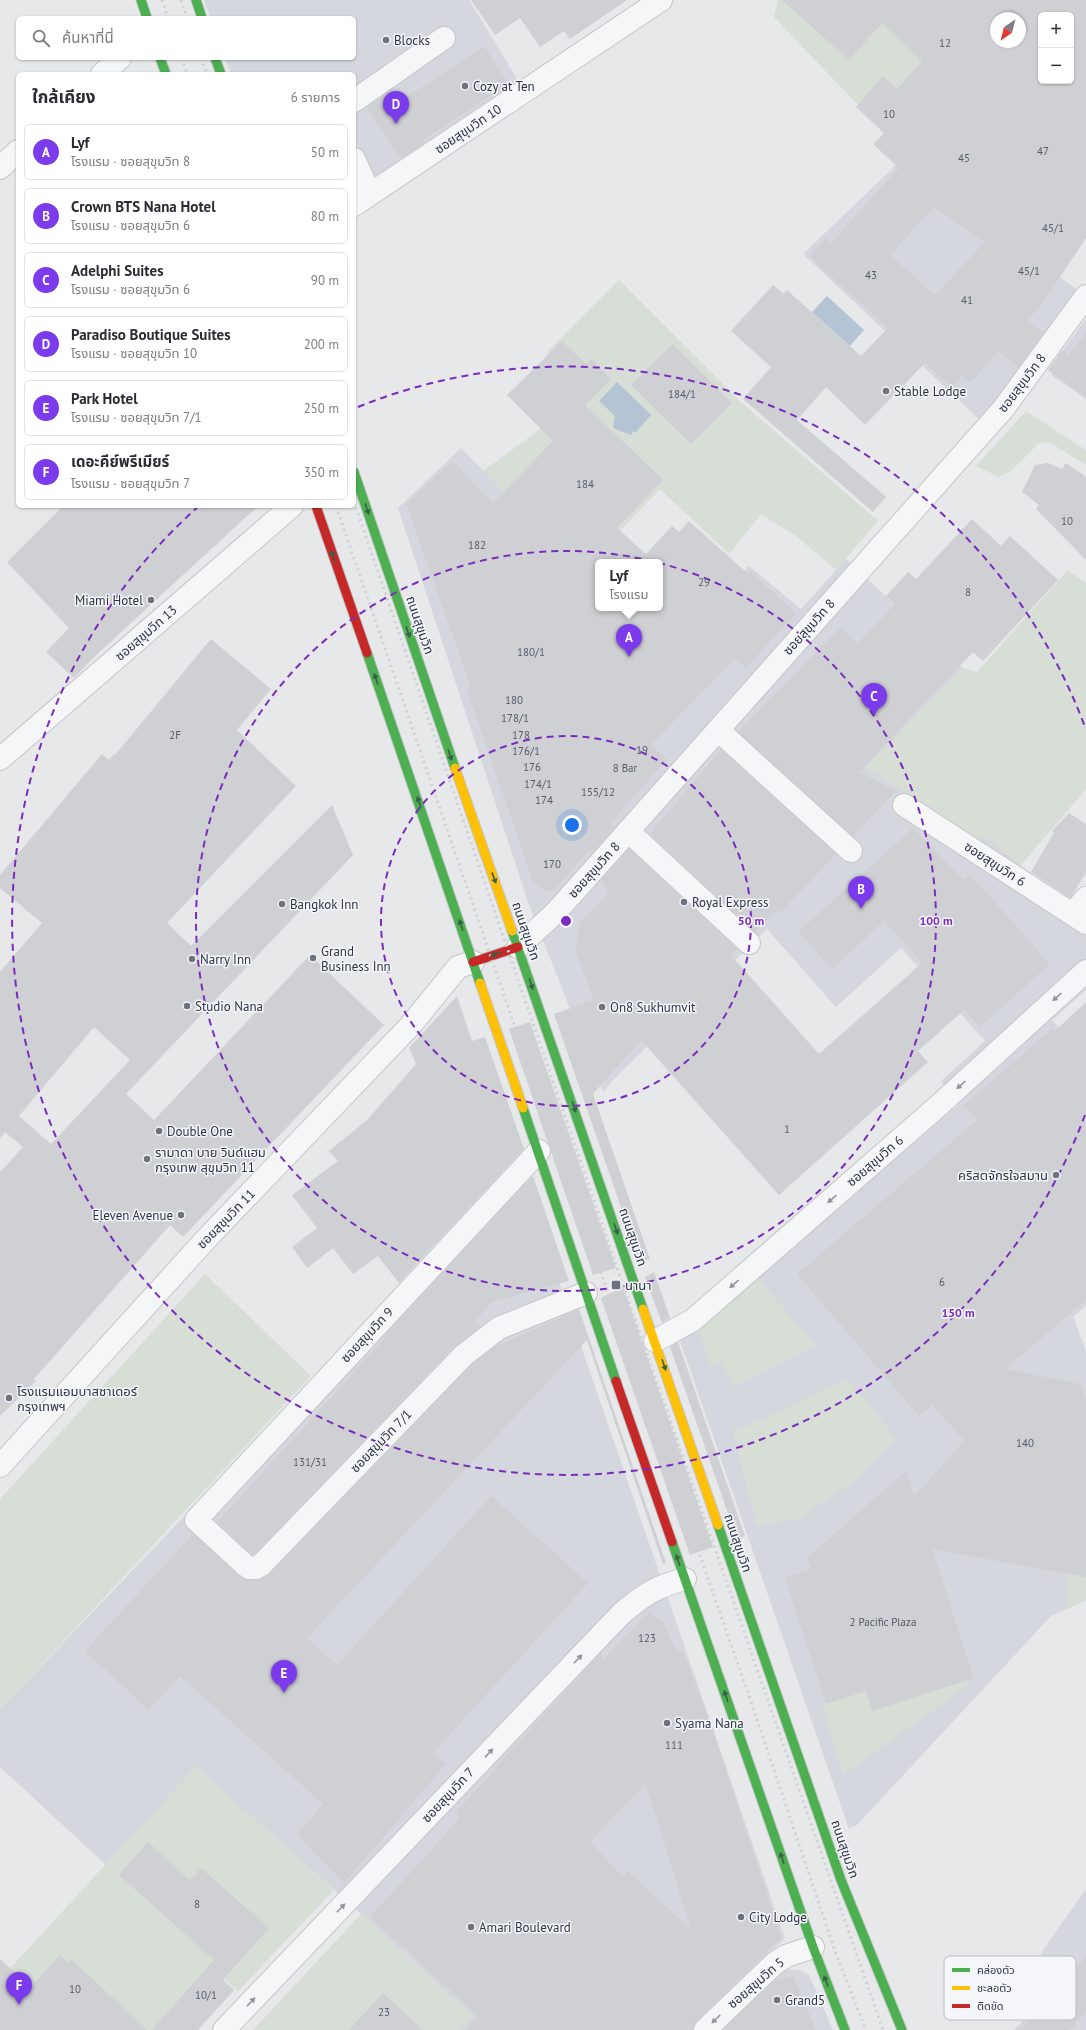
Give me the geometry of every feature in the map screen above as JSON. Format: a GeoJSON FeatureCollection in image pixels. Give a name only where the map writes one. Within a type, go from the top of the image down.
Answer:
{"type":"FeatureCollection","features":[{"type":"Feature","properties":{"kind":"main road"},"geometry":{"type":"LineString","coordinates":[[141,0],[146,16]]}},
{"type":"Feature","properties":{"kind":"main road"},"geometry":{"type":"LineString","coordinates":[[196,0],[201,16]]}},
{"type":"Feature","properties":{"kind":"main road"},"geometry":{"type":"LineString","coordinates":[[161,60],[165,72]]}},
{"type":"Feature","properties":{"kind":"main road"},"geometry":{"type":"LineString","coordinates":[[217,60],[220,72]]}},
{"type":"Feature","properties":{"kind":"main road","name":"ถนนสุขุมวิท"},"geometry":{"type":"LineString","coordinates":[[356,478],[452,760],[839,1873],[902,2030]]}},
{"type":"Feature","properties":{"kind":"main road"},"geometry":{"type":"LineString","coordinates":[[317,508],[685,1579],[813,1947],[845,2030]]}},
{"type":"Feature","properties":{"kind":"main road"},"geometry":{"type":"LineString","coordinates":[[473,962],[518,947]]}},
{"type":"Feature","properties":{"kind":"street","name":"ซอยสุขุมวิท 10"},"geometry":{"type":"LineString","coordinates":[[362,200],[661,0]]}},
{"type":"Feature","properties":{"kind":"street"},"geometry":{"type":"LineString","coordinates":[[356,100],[444,38]]}},
{"type":"Feature","properties":{"kind":"street"},"geometry":{"type":"LineString","coordinates":[[104,72],[118,60]]}},
{"type":"Feature","properties":{"kind":"street"},"geometry":{"type":"LineString","coordinates":[[0,168],[16,153]]}},
{"type":"Feature","properties":{"kind":"street"},"geometry":{"type":"LineString","coordinates":[[356,169],[362,200]]}},
{"type":"Feature","properties":{"kind":"street","name":"ซอยสุขุมวิท 8"},"geometry":{"type":"LineString","coordinates":[[518,947],[555,913],[1004,408],[1086,296]]}},
{"type":"Feature","properties":{"kind":"street","name":"ซอยสุขุมวิท 13"},"geometry":{"type":"LineString","coordinates":[[0,759],[290,508]]}},
{"type":"Feature","properties":{"kind":"street"},"geometry":{"type":"LineString","coordinates":[[718,730],[851,851]]}},
{"type":"Feature","properties":{"kind":"street","name":"ซอยสุขุมวิท 6"},"geometry":{"type":"LineString","coordinates":[[904,806],[1079,919]]}},
{"type":"Feature","properties":{"kind":"street"},"geometry":{"type":"LineString","coordinates":[[628,831],[749,943]]}},
{"type":"Feature","properties":{"kind":"street"},"geometry":{"type":"LineString","coordinates":[[1079,919],[1086,898]]}},
{"type":"Feature","properties":{"kind":"street","name":"ซอยสุขุมวิท 11"},"geometry":{"type":"LineString","coordinates":[[0,1466],[209,1236],[410,1026],[458,968],[473,962]]}},
{"type":"Feature","properties":{"kind":"street","name":"ซอยสุขุมวิท 6"},"geometry":{"type":"LineString","coordinates":[[655,1341],[693,1320],[937,1107],[1086,971]]}},
{"type":"Feature","properties":{"kind":"street","name":"ซอยสุขุมวิท 9"},"geometry":{"type":"LineString","coordinates":[[196,1520],[539,1151]]}},
{"type":"Feature","properties":{"kind":"street","name":"ซอยสุขุมวิท 7/1"},"geometry":{"type":"LineString","coordinates":[[196,1520],[249,1568],[256,1568],[464,1355],[482,1339],[499,1328],[586,1293]]}},
{"type":"Feature","properties":{"kind":"street","name":"ซอยสุขุมวิท 7"},"geometry":{"type":"LineString","coordinates":[[224,2030],[622,1613],[645,1594],[660,1586],[685,1579]]}},
{"type":"Feature","properties":{"kind":"street","name":"ซอยสุขุมวิท 5"},"geometry":{"type":"LineString","coordinates":[[705,2030],[774,1964],[786,1956],[813,1947]]}},
{"type":"Feature","properties":{"kind":"shaded area"},"geometry":{"type":"Polygon","coordinates":[[[204,0],[469,0],[522,87],[356,193],[356,72],[230,72],[226,60],[356,60],[356,16],[210,16],[204,0]]]}},
{"type":"Feature","properties":{"kind":"shaded area"},"geometry":{"type":"Polygon","coordinates":[[[778,0],[1041,0],[1026,13],[990,12],[991,48],[905,154],[774,17],[778,0]]]}},
{"type":"Feature","properties":{"kind":"shaded area"},"geometry":{"type":"Polygon","coordinates":[[[940,113],[1007,240],[1082,293],[1013,386],[979,419],[803,254],[891,170],[940,113]]]}},
{"type":"Feature","properties":{"kind":"shaded area"},"geometry":{"type":"Polygon","coordinates":[[[619,280],[741,402],[878,521],[836,570],[796,536],[761,514],[729,554],[660,489],[582,571],[483,471],[587,395],[547,352],[619,280]]]}},
{"type":"Feature","properties":{"kind":"shaded area"},"geometry":{"type":"Polygon","coordinates":[[[1086,319],[1086,399],[1051,375],[1060,354],[1086,319]]]}},
{"type":"Feature","properties":{"kind":"shaded area"},"geometry":{"type":"Polygon","coordinates":[[[1026,411],[1086,450],[1086,465],[1049,442],[1038,444],[1012,470],[999,477],[976,466],[1026,411]]]}},
{"type":"Feature","properties":{"kind":"shaded area"},"geometry":{"type":"Polygon","coordinates":[[[461,448],[582,571],[595,564],[595,611],[607,611],[682,637],[749,566],[801,609],[846,559],[963,668],[866,767],[989,838],[1020,866],[1016,870],[1086,914],[1086,990],[1052,1020],[1086,1059],[1086,1306],[1073,1317],[1086,1351],[1086,1600],[1051,1616],[857,1825],[849,1829],[679,1338],[958,1105],[941,1081],[985,1041],[901,948],[836,1007],[767,929],[619,1074],[603,1092],[529,905],[398,508],[461,448]]]}},
{"type":"Feature","properties":{"kind":"shaded area"},"geometry":{"type":"Polygon","coordinates":[[[1068,570],[1086,583],[1086,789],[1020,866],[989,838],[978,840],[866,767],[963,668],[977,672],[1068,570]]]}},
{"type":"Feature","properties":{"kind":"shaded area"},"geometry":{"type":"Polygon","coordinates":[[[519,1166],[785,1938],[692,2030],[460,2030],[472,2016],[358,1911],[196,1767],[106,1865],[0,1767],[0,1709],[519,1166]]]}},
{"type":"Feature","properties":{"kind":"shaded area"},"geometry":{"type":"Polygon","coordinates":[[[205,1274],[311,1376],[0,1709],[0,1499],[205,1274]]]}},
{"type":"Feature","properties":{"kind":"shaded area"},"geometry":{"type":"Polygon","coordinates":[[[757,1277],[816,1345],[735,1386],[721,1363],[712,1368],[698,1329],[757,1277]]]}},
{"type":"Feature","properties":{"kind":"shaded area"},"geometry":{"type":"Polygon","coordinates":[[[848,1379],[897,1439],[852,1483],[798,1519],[757,1526],[733,1432],[848,1379]]]}},
{"type":"Feature","properties":{"kind":"shaded area"},"geometry":{"type":"Polygon","coordinates":[[[1086,1552],[1086,1600],[1066,1609],[1069,1566],[1086,1552]]]}},
{"type":"Feature","properties":{"kind":"shaded area"},"geometry":{"type":"Polygon","coordinates":[[[954,1662],[969,1685],[843,1775],[822,1704],[954,1662]]]}},
{"type":"Feature","properties":{"kind":"shaded area"},"geometry":{"type":"Polygon","coordinates":[[[196,1766],[334,1890],[238,1991],[221,1976],[161,2030],[66,2030],[6,1973],[196,1766]]]}},
{"type":"Feature","properties":{"kind":"shaded area"},"geometry":{"type":"Polygon","coordinates":[[[1086,1889],[1086,2030],[1014,2030],[1024,2020],[1076,2020],[1076,1956],[1043,1956],[1041,1953],[1086,1889]]]}},
{"type":"Feature","properties":{"kind":"shaded area"},"geometry":{"type":"Polygon","coordinates":[[[361,1914],[472,2016],[460,2030],[253,2030],[361,1914]]]}},
{"type":"Feature","properties":{"kind":"shaded area","name":"Grand5"},"geometry":{"type":"Polygon","coordinates":[[[780,1969],[799,1970],[809,1975],[833,2030],[716,2030],[780,1969]]]}},
{"type":"Feature","properties":{"kind":"water"},"geometry":{"type":"Polygon","coordinates":[[[827,296],[864,330],[850,346],[812,312],[827,296]]]}},
{"type":"Feature","properties":{"kind":"water"},"geometry":{"type":"Polygon","coordinates":[[[617,382],[651,415],[635,433],[633,431],[631,435],[613,428],[615,416],[599,401],[617,382]]]}},
{"type":"Feature","properties":{"kind":"building"},"geometry":{"type":"Polygon","coordinates":[[[471,0],[627,0],[570,39],[564,31],[540,47],[520,18],[495,35],[471,0]]]}},
{"type":"Feature","properties":{"kind":"building"},"geometry":{"type":"Polygon","coordinates":[[[782,0],[1086,0],[1086,238],[1050,292],[1028,321],[1043,333],[1018,368],[999,351],[971,382],[961,376],[952,388],[925,363],[865,425],[826,387],[797,420],[886,497],[873,512],[743,399],[771,367],[731,331],[773,285],[784,294],[787,290],[861,356],[888,328],[809,256],[826,238],[831,243],[899,168],[873,144],[884,133],[856,107],[883,76],[897,89],[922,61],[882,23],[849,60],[782,0]],[[934,207],[890,255],[935,295],[985,242],[934,207]]]}},
{"type":"Feature","properties":{"kind":"building"},"geometry":{"type":"Polygon","coordinates":[[[484,46],[509,84],[423,140],[425,143],[401,158],[367,107],[392,90],[399,102],[484,46]]]}},
{"type":"Feature","properties":{"kind":"building"},"geometry":{"type":"Polygon","coordinates":[[[1086,332],[1086,397],[1048,370],[1062,350],[1069,356],[1086,332]]]}},
{"type":"Feature","properties":{"kind":"building"},"geometry":{"type":"Polygon","coordinates":[[[562,341],[586,364],[591,359],[611,379],[585,405],[663,480],[617,528],[646,554],[672,526],[679,532],[689,521],[748,574],[750,571],[796,613],[746,668],[735,658],[651,745],[667,760],[610,823],[615,827],[591,854],[590,849],[554,890],[545,891],[533,882],[467,690],[471,687],[406,504],[453,461],[493,503],[553,441],[507,395],[562,341]]]}},
{"type":"Feature","properties":{"kind":"building"},"geometry":{"type":"Polygon","coordinates":[[[673,344],[732,403],[691,444],[631,385],[673,344]]]}},
{"type":"Feature","properties":{"kind":"building"},"geometry":{"type":"Polygon","coordinates":[[[1048,463],[1062,469],[1066,463],[1086,477],[1086,560],[1036,509],[1039,505],[1022,492],[1035,465],[1048,463]]]}},
{"type":"Feature","properties":{"kind":"building"},"geometry":{"type":"Polygon","coordinates":[[[61,508],[256,508],[93,658],[74,678],[46,652],[69,628],[7,562],[61,508]]]}},
{"type":"Feature","properties":{"kind":"building"},"geometry":{"type":"Polygon","coordinates":[[[972,519],[1001,546],[1010,536],[1058,580],[983,661],[973,652],[859,772],[896,791],[853,836],[738,732],[841,627],[858,643],[895,604],[886,596],[908,572],[916,579],[972,519]]]}},
{"type":"Feature","properties":{"kind":"building"},"geometry":{"type":"Polygon","coordinates":[[[211,639],[271,689],[237,730],[296,786],[167,923],[191,946],[332,805],[353,855],[126,1094],[154,1120],[310,955],[384,1025],[183,1237],[170,1225],[34,1379],[36,1381],[0,1416],[0,1172],[23,1147],[5,1132],[0,1138],[0,972],[42,923],[0,888],[0,875],[102,754],[109,760],[114,754],[115,755],[211,639]],[[94,1027],[19,1116],[51,1144],[130,1060],[94,1027]]]}},
{"type":"Feature","properties":{"kind":"building"},"geometry":{"type":"Polygon","coordinates":[[[721,750],[836,854],[780,913],[777,910],[755,932],[650,834],[721,750]]]}},
{"type":"Feature","properties":{"kind":"building"},"geometry":{"type":"Polygon","coordinates":[[[1069,813],[1086,824],[1086,873],[1070,898],[1031,872],[1054,833],[1052,831],[1069,813]]]}},
{"type":"Feature","properties":{"kind":"building"},"geometry":{"type":"Polygon","coordinates":[[[913,828],[964,880],[970,874],[1050,964],[980,1027],[964,1010],[918,1051],[928,1062],[779,1195],[641,1040],[593,1094],[650,1259],[640,1262],[554,1014],[594,1000],[576,953],[579,923],[608,894],[602,879],[629,849],[737,949],[731,955],[819,1054],[922,963],[884,921],[832,969],[798,932],[913,828]]]}},
{"type":"Feature","properties":{"kind":"building"},"geometry":{"type":"Polygon","coordinates":[[[457,996],[472,1041],[485,1037],[524,1149],[399,1283],[378,1256],[353,1274],[333,1248],[307,1268],[292,1247],[317,1228],[292,1195],[338,1161],[329,1151],[368,1119],[416,1064],[409,1048],[457,996]]]}},
{"type":"Feature","properties":{"kind":"building"},"geometry":{"type":"Polygon","coordinates":[[[1086,1002],[1086,1300],[1005,1369],[1080,1384],[1086,1400],[1086,1577],[932,1549],[974,1678],[872,1711],[866,1691],[826,1704],[785,1578],[811,1569],[807,1558],[906,1471],[914,1496],[965,1441],[932,1405],[919,1416],[797,1274],[977,1120],[964,1105],[1053,1028],[1055,1031],[1086,1002]]]}},
{"type":"Feature","properties":{"kind":"building"},"geometry":{"type":"Polygon","coordinates":[[[530,1022],[616,1268],[593,1275],[509,1029],[530,1022]]]}},
{"type":"Feature","properties":{"kind":"building"},"geometry":{"type":"Polygon","coordinates":[[[533,1176],[569,1281],[491,1302],[475,1322],[480,1327],[455,1346],[253,1555],[217,1522],[356,1371],[355,1370],[386,1337],[385,1335],[533,1176]]]}},
{"type":"Feature","properties":{"kind":"building"},"geometry":{"type":"Polygon","coordinates":[[[654,1272],[670,1318],[662,1323],[645,1277],[654,1272]]]}},
{"type":"Feature","properties":{"kind":"building"},"geometry":{"type":"Polygon","coordinates":[[[623,1287],[713,1547],[690,1555],[601,1298],[623,1287]]]}},
{"type":"Feature","properties":{"kind":"building"},"geometry":{"type":"Polygon","coordinates":[[[579,1309],[666,1563],[663,1564],[587,1340],[307,1638],[337,1665],[491,1496],[588,1583],[433,1753],[446,1764],[344,1883],[297,1835],[323,1804],[180,1676],[149,1710],[85,1651],[193,1534],[242,1578],[256,1580],[268,1576],[472,1364],[499,1344],[500,1345],[579,1309]]]}},
{"type":"Feature","properties":{"kind":"building"},"geometry":{"type":"Polygon","coordinates":[[[678,1342],[745,1536],[737,1539],[670,1347],[678,1342]]]}},
{"type":"Feature","properties":{"kind":"building"},"geometry":{"type":"Polygon","coordinates":[[[650,1612],[664,1623],[677,1653],[683,1651],[716,1739],[781,1938],[696,2021],[693,2030],[465,2030],[478,2016],[370,1917],[460,1818],[455,1813],[495,1770],[494,1769],[601,1653],[603,1660],[650,1612]],[[645,1784],[590,1842],[623,1877],[628,1871],[691,1930],[645,1784]]]}},
{"type":"Feature","properties":{"kind":"building"},"geometry":{"type":"Polygon","coordinates":[[[148,1842],[190,1880],[201,1868],[269,1928],[223,1980],[234,1990],[198,2030],[152,2030],[214,1960],[119,1875],[148,1842]]]}},
{"type":"Feature","properties":{"kind":"building"},"geometry":{"type":"Polygon","coordinates":[[[60,1955],[68,1963],[71,1959],[147,2030],[0,2030],[0,1959],[31,1987],[60,1955]]]}},
{"type":"Feature","properties":{"kind":"building"},"geometry":{"type":"Polygon","coordinates":[[[1086,1956],[1086,2011],[1070,2030],[1021,2030],[1030,2020],[1076,2020],[1076,1967],[1086,1956]]]}},
{"type":"Feature","properties":{"kind":"building","name":"Grand5"},"geometry":{"type":"Polygon","coordinates":[[[793,1976],[816,2030],[723,2030],[774,1981],[793,1976]]]}},
{"type":"Feature","properties":{"kind":"building"},"geometry":{"type":"Polygon","coordinates":[[[383,1993],[423,2030],[349,2030],[383,1993]]]}},
{"type":"Feature","properties":{"kind":"railway"},"geometry":{"type":"LineString","coordinates":[[162,0],[167,16]]}},
{"type":"Feature","properties":{"kind":"railway"},"geometry":{"type":"LineString","coordinates":[[181,0],[186,16]]}},
{"type":"Feature","properties":{"kind":"railway"},"geometry":{"type":"LineString","coordinates":[[183,60],[186,72]]}},
{"type":"Feature","properties":{"kind":"railway"},"geometry":{"type":"LineString","coordinates":[[202,60],[206,72]]}},
{"type":"Feature","properties":{"kind":"railway"},"geometry":{"type":"LineString","coordinates":[[337,508],[514,1024],[746,1687],[835,1951],[866,2030]]}},
{"type":"Feature","properties":{"kind":"railway"},"geometry":{"type":"LineString","coordinates":[[356,508],[623,1285],[883,2030]]}},
{"type":"Feature","properties":{"kind":"traffic: fast"},"geometry":{"type":"LineString","coordinates":[[141,0],[146,16]]}},
{"type":"Feature","properties":{"kind":"traffic: fast"},"geometry":{"type":"LineString","coordinates":[[196,0],[201,16]]}},
{"type":"Feature","properties":{"kind":"traffic: fast"},"geometry":{"type":"LineString","coordinates":[[161,60],[165,72]]}},
{"type":"Feature","properties":{"kind":"traffic: fast"},"geometry":{"type":"LineString","coordinates":[[216,60],[220,72]]}},
{"type":"Feature","properties":{"kind":"traffic: fast"},"geometry":{"type":"LineString","coordinates":[[356,478],[455,768]]}},
{"type":"Feature","properties":{"kind":"traffic: fast"},"geometry":{"type":"LineString","coordinates":[[367,653],[480,983]]}},
{"type":"Feature","properties":{"kind":"traffic: fast"},"geometry":{"type":"LineString","coordinates":[[512,931],[643,1309]]}},
{"type":"Feature","properties":{"kind":"traffic: fast"},"geometry":{"type":"LineString","coordinates":[[523,1108],[616,1381]]}},
{"type":"Feature","properties":{"kind":"traffic: fast"},"geometry":{"type":"LineString","coordinates":[[718,1525],[841,1880],[902,2030]]}},
{"type":"Feature","properties":{"kind":"traffic: fast"},"geometry":{"type":"LineString","coordinates":[[672,1542],[813,1947],[845,2030]]}},
{"type":"Feature","properties":{"kind":"traffic: slow"},"geometry":{"type":"LineString","coordinates":[[455,768],[512,931]]}},
{"type":"Feature","properties":{"kind":"traffic: slow"},"geometry":{"type":"LineString","coordinates":[[480,983],[523,1108]]}},
{"type":"Feature","properties":{"kind":"traffic: slow"},"geometry":{"type":"LineString","coordinates":[[643,1309],[718,1525]]}},
{"type":"Feature","properties":{"kind":"traffic: jam"},"geometry":{"type":"LineString","coordinates":[[317,508],[367,653]]}},
{"type":"Feature","properties":{"kind":"traffic: jam"},"geometry":{"type":"LineString","coordinates":[[473,962],[518,947]]}},
{"type":"Feature","properties":{"kind":"traffic: jam"},"geometry":{"type":"LineString","coordinates":[[616,1381],[672,1542]]}},
{"type":"Feature","properties":{"kind":"place","name":"Blocks"},"geometry":{"type":"Point","coordinates":[386,40]}},
{"type":"Feature","properties":{"kind":"place","name":"Cozy at Ten"},"geometry":{"type":"Point","coordinates":[465,86]}},
{"type":"Feature","properties":{"kind":"place","name":"Paradiso Boutique Suites"},"geometry":{"type":"Point","coordinates":[396,124]}},
{"type":"Feature","properties":{"kind":"place","name":"Stable Lodge"},"geometry":{"type":"Point","coordinates":[886,391]}},
{"type":"Feature","properties":{"kind":"place","name":"Miami Hotel"},"geometry":{"type":"Point","coordinates":[151,600]}},
{"type":"Feature","properties":{"kind":"place","name":"Lyf"},"geometry":{"type":"Point","coordinates":[629,657]}},
{"type":"Feature","properties":{"kind":"place","name":"Adelphi Suites"},"geometry":{"type":"Point","coordinates":[874,716]}},
{"type":"Feature","properties":{"kind":"place","name":"Royal Express"},"geometry":{"type":"Point","coordinates":[684,902]}},
{"type":"Feature","properties":{"kind":"place","name":"Bangkok Inn"},"geometry":{"type":"Point","coordinates":[282,904]}},
{"type":"Feature","properties":{"kind":"place","name":"Crown BTS Nana Hotel"},"geometry":{"type":"Point","coordinates":[861,909]}},
{"type":"Feature","properties":{"kind":"place","name":"Grand Business Inn"},"geometry":{"type":"Point","coordinates":[313,958]}},
{"type":"Feature","properties":{"kind":"place","name":"Narry Inn"},"geometry":{"type":"Point","coordinates":[192,959]}},
{"type":"Feature","properties":{"kind":"place","name":"Studio Nana"},"geometry":{"type":"Point","coordinates":[187,1006]}},
{"type":"Feature","properties":{"kind":"place","name":"On8 Sukhumvit"},"geometry":{"type":"Point","coordinates":[602,1007]}},
{"type":"Feature","properties":{"kind":"place","name":"Double One"},"geometry":{"type":"Point","coordinates":[159,1131]}},
{"type":"Feature","properties":{"kind":"place","name":"รามาดา บาย วินด์แฮม กรุงเทพ สุขุมวิท 11"},"geometry":{"type":"Point","coordinates":[147,1159]}},
{"type":"Feature","properties":{"kind":"place","name":"คริสตจักรใจสมาน"},"geometry":{"type":"Point","coordinates":[1056,1175]}},
{"type":"Feature","properties":{"kind":"place","name":"Eleven Avenue"},"geometry":{"type":"Point","coordinates":[181,1215]}},
{"type":"Feature","properties":{"kind":"place","name":"นานา"},"geometry":{"type":"Point","coordinates":[616,1285]}},
{"type":"Feature","properties":{"kind":"place","name":"โรงแรมแอมบาสซาเดอร์ กรุงเทพฯ"},"geometry":{"type":"Point","coordinates":[9,1398]}},
{"type":"Feature","properties":{"kind":"place","name":"Park Hotel"},"geometry":{"type":"Point","coordinates":[284,1693]}},
{"type":"Feature","properties":{"kind":"place","name":"Syama Nana"},"geometry":{"type":"Point","coordinates":[667,1723]}},
{"type":"Feature","properties":{"kind":"place","name":"City Lodge"},"geometry":{"type":"Point","coordinates":[741,1917]}},
{"type":"Feature","properties":{"kind":"place","name":"Amari Boulevard"},"geometry":{"type":"Point","coordinates":[471,1927]}},
{"type":"Feature","properties":{"kind":"place","name":"Grand5"},"geometry":{"type":"Point","coordinates":[777,2000]}},
{"type":"Feature","properties":{"kind":"place","name":"เดอะคีย์พรีเมียร์"},"geometry":{"type":"Point","coordinates":[19,2005]}}]}
